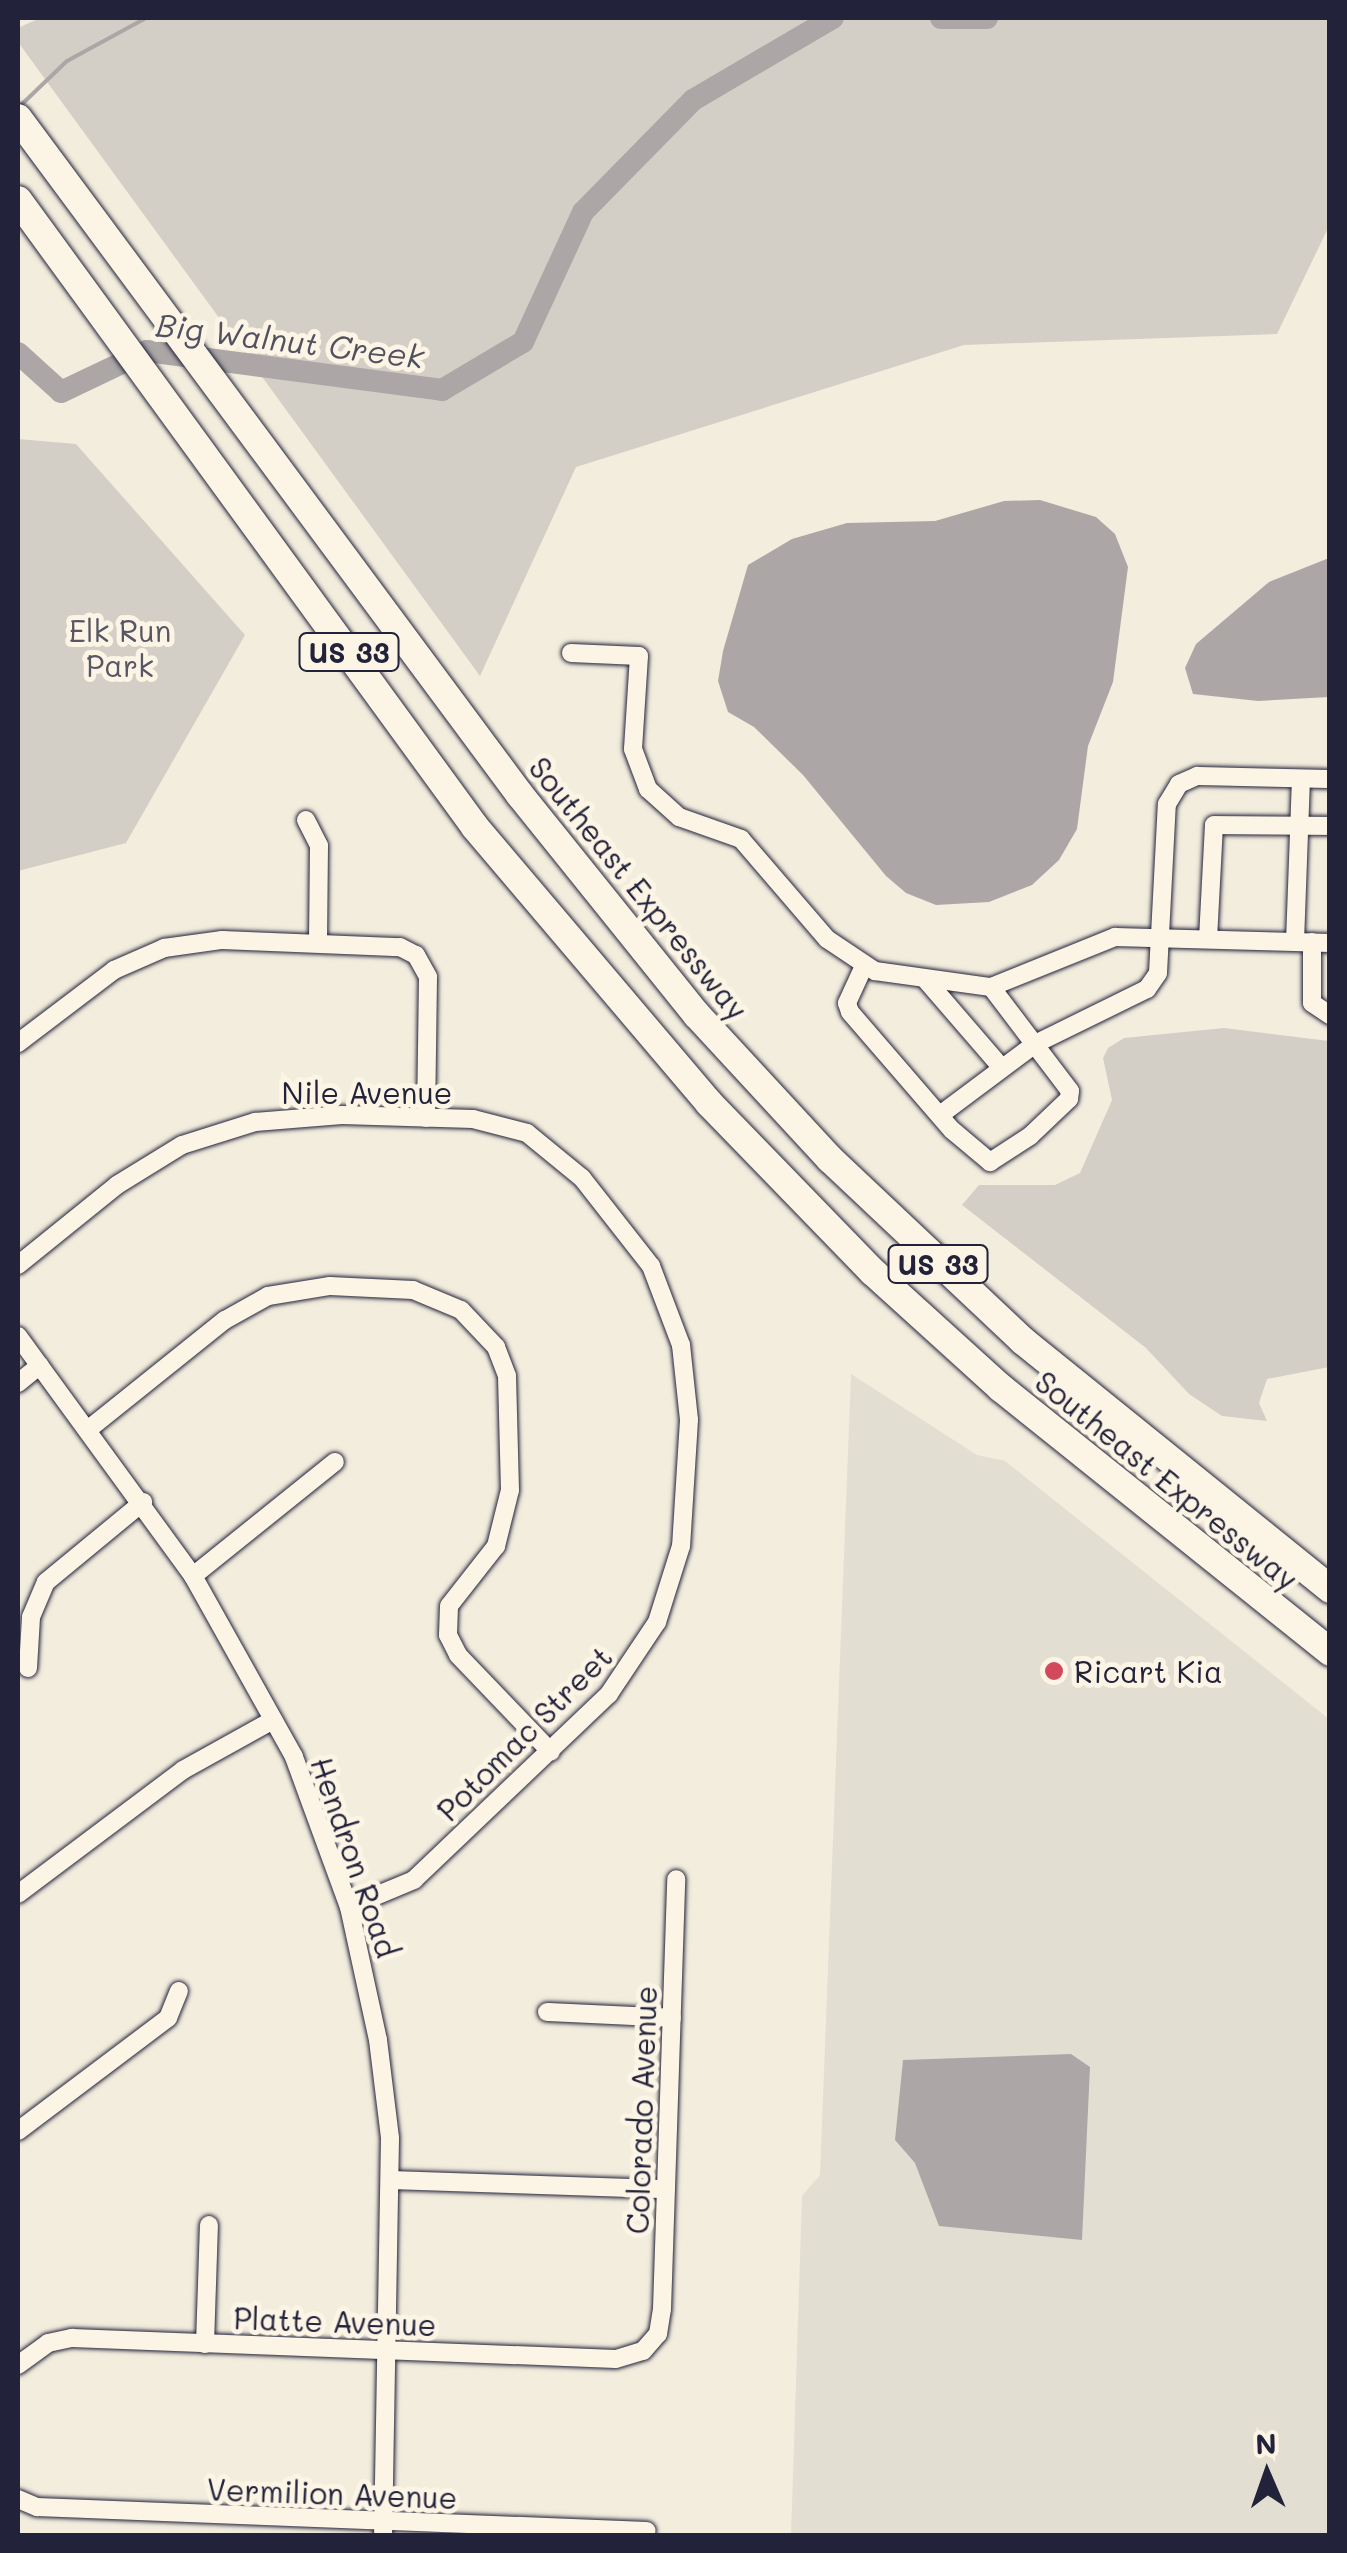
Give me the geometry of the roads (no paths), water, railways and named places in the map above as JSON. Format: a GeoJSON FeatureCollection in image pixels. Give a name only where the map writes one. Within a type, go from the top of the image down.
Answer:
{"type":"FeatureCollection","features":[{"type":"Feature","properties":{"kind":"highway","name":"Southeast Expressway"},"geometry":{"type":"LineString","coordinates":[[18,118],[586,880],[774,1100],[1023,1342],[1330,1588]]}},
{"type":"Feature","properties":{"kind":"highway","name":"Southeast Expressway"},"geometry":{"type":"LineString","coordinates":[[18,200],[188,428],[475,828],[722,1117],[873,1272],[1001,1388],[1330,1652]]}},
{"type":"Feature","properties":{"kind":"street"},"geometry":{"type":"LineString","coordinates":[[571,653],[639,656],[634,749],[648,789],[680,817],[740,840],[827,938],[864,966],[926,980],[992,987],[1115,937],[1312,942]]}},
{"type":"Feature","properties":{"kind":"street"},"geometry":{"type":"LineString","coordinates":[[940,1116],[1035,1044],[1147,989],[1158,973],[1164,938],[1172,790],[1198,776],[1330,779]]}},
{"type":"Feature","properties":{"kind":"street"},"geometry":{"type":"LineString","coordinates":[[1301,779],[1299,826],[1312,942],[1312,1003],[1330,1014]]}},
{"type":"Feature","properties":{"kind":"street"},"geometry":{"type":"LineString","coordinates":[[306,820],[319,846],[318,943]]}},
{"type":"Feature","properties":{"kind":"street"},"geometry":{"type":"LineString","coordinates":[[1208,939],[1214,825],[1330,826]]}},
{"type":"Feature","properties":{"kind":"street"},"geometry":{"type":"LineString","coordinates":[[18,1043],[114,970],[164,948],[222,940],[400,947],[421,962],[430,994],[426,1118]]}},
{"type":"Feature","properties":{"kind":"street"},"geometry":{"type":"LineString","coordinates":[[864,966],[847,1003],[850,1012],[979,1157],[999,1159],[1069,1100],[1066,1082],[992,987]]}},
{"type":"Feature","properties":{"kind":"street"},"geometry":{"type":"LineString","coordinates":[[926,980],[1002,1068]]}},
{"type":"Feature","properties":{"kind":"street","name":"Nile Avenue"},"geometry":{"type":"LineString","coordinates":[[18,1265],[148,1163],[224,1129],[302,1116],[474,1120],[527,1133],[609,1207]]}},
{"type":"Feature","properties":{"kind":"street","name":"Potomac Street"},"geometry":{"type":"LineString","coordinates":[[348,1907],[414,1880],[552,1752],[609,1694],[643,1648],[672,1581],[686,1511],[689,1420],[681,1345],[651,1266],[609,1207]]}},
{"type":"Feature","properties":{"kind":"street"},"geometry":{"type":"LineString","coordinates":[[90,1428],[240,1309],[288,1290],[330,1286],[432,1295],[460,1310],[496,1347],[511,1393],[507,1516],[487,1562],[450,1606],[446,1628],[458,1655],[552,1752]]}},
{"type":"Feature","properties":{"kind":"street","name":"Hendron Road"},"geometry":{"type":"LineString","coordinates":[[18,1336],[90,1428],[193,1576],[300,1774],[348,1907],[378,2040],[392,2180],[383,2529]]}},
{"type":"Feature","properties":{"kind":"street"},"geometry":{"type":"LineString","coordinates":[[18,1383],[40,1365]]}},
{"type":"Feature","properties":{"kind":"street"},"geometry":{"type":"LineString","coordinates":[[193,1576],[335,1462]]}},
{"type":"Feature","properties":{"kind":"street"},"geometry":{"type":"LineString","coordinates":[[28,1668],[31,1617],[46,1582],[143,1502]]}},
{"type":"Feature","properties":{"kind":"street"},"geometry":{"type":"LineString","coordinates":[[18,1894],[183,1770],[273,1720]]}},
{"type":"Feature","properties":{"kind":"street","name":"Colorado Avenue"},"geometry":{"type":"LineString","coordinates":[[654,2341],[662,2309],[676,1879]]}},
{"type":"Feature","properties":{"kind":"street"},"geometry":{"type":"LineString","coordinates":[[18,2131],[168,2018],[179,1991]]}},
{"type":"Feature","properties":{"kind":"street"},"geometry":{"type":"LineString","coordinates":[[546,2012],[672,2018]]}},
{"type":"Feature","properties":{"kind":"street"},"geometry":{"type":"LineString","coordinates":[[392,2180],[666,2189]]}},
{"type":"Feature","properties":{"kind":"street"},"geometry":{"type":"LineString","coordinates":[[205,2344],[210,2225]]}},
{"type":"Feature","properties":{"kind":"street","name":"Platte Avenue"},"geometry":{"type":"LineString","coordinates":[[18,2365],[48,2343],[72,2338],[616,2359],[637,2354],[654,2341]]}},
{"type":"Feature","properties":{"kind":"street","name":"Vermilion Avenue"},"geometry":{"type":"LineString","coordinates":[[18,2500],[37,2507],[383,2529],[647,2532]]}},
{"type":"Feature","properties":{"kind":"waterway"},"geometry":{"type":"LineString","coordinates":[[20,106],[67,61],[146,18]]}},
{"type":"Feature","properties":{"kind":"waterway","name":"Big Walnut Creek"},"geometry":{"type":"LineString","coordinates":[[18,353],[61,392],[147,351],[442,390],[523,342],[583,212],[693,100],[833,18]]}},
{"type":"Feature","properties":{"kind":"waterway","name":"Big Walnut Creek"},"geometry":{"type":"LineString","coordinates":[[941,18],[987,18]]}},
{"type":"Feature","properties":{"kind":"place","name":"Ricart Kia"},"geometry":{"type":"Point","coordinates":[1054,1671]}},
{"type":"Feature","properties":{"kind":"park label","name":"Elk Run Park"},"geometry":{"type":"Point","coordinates":[120,647]}}]}
